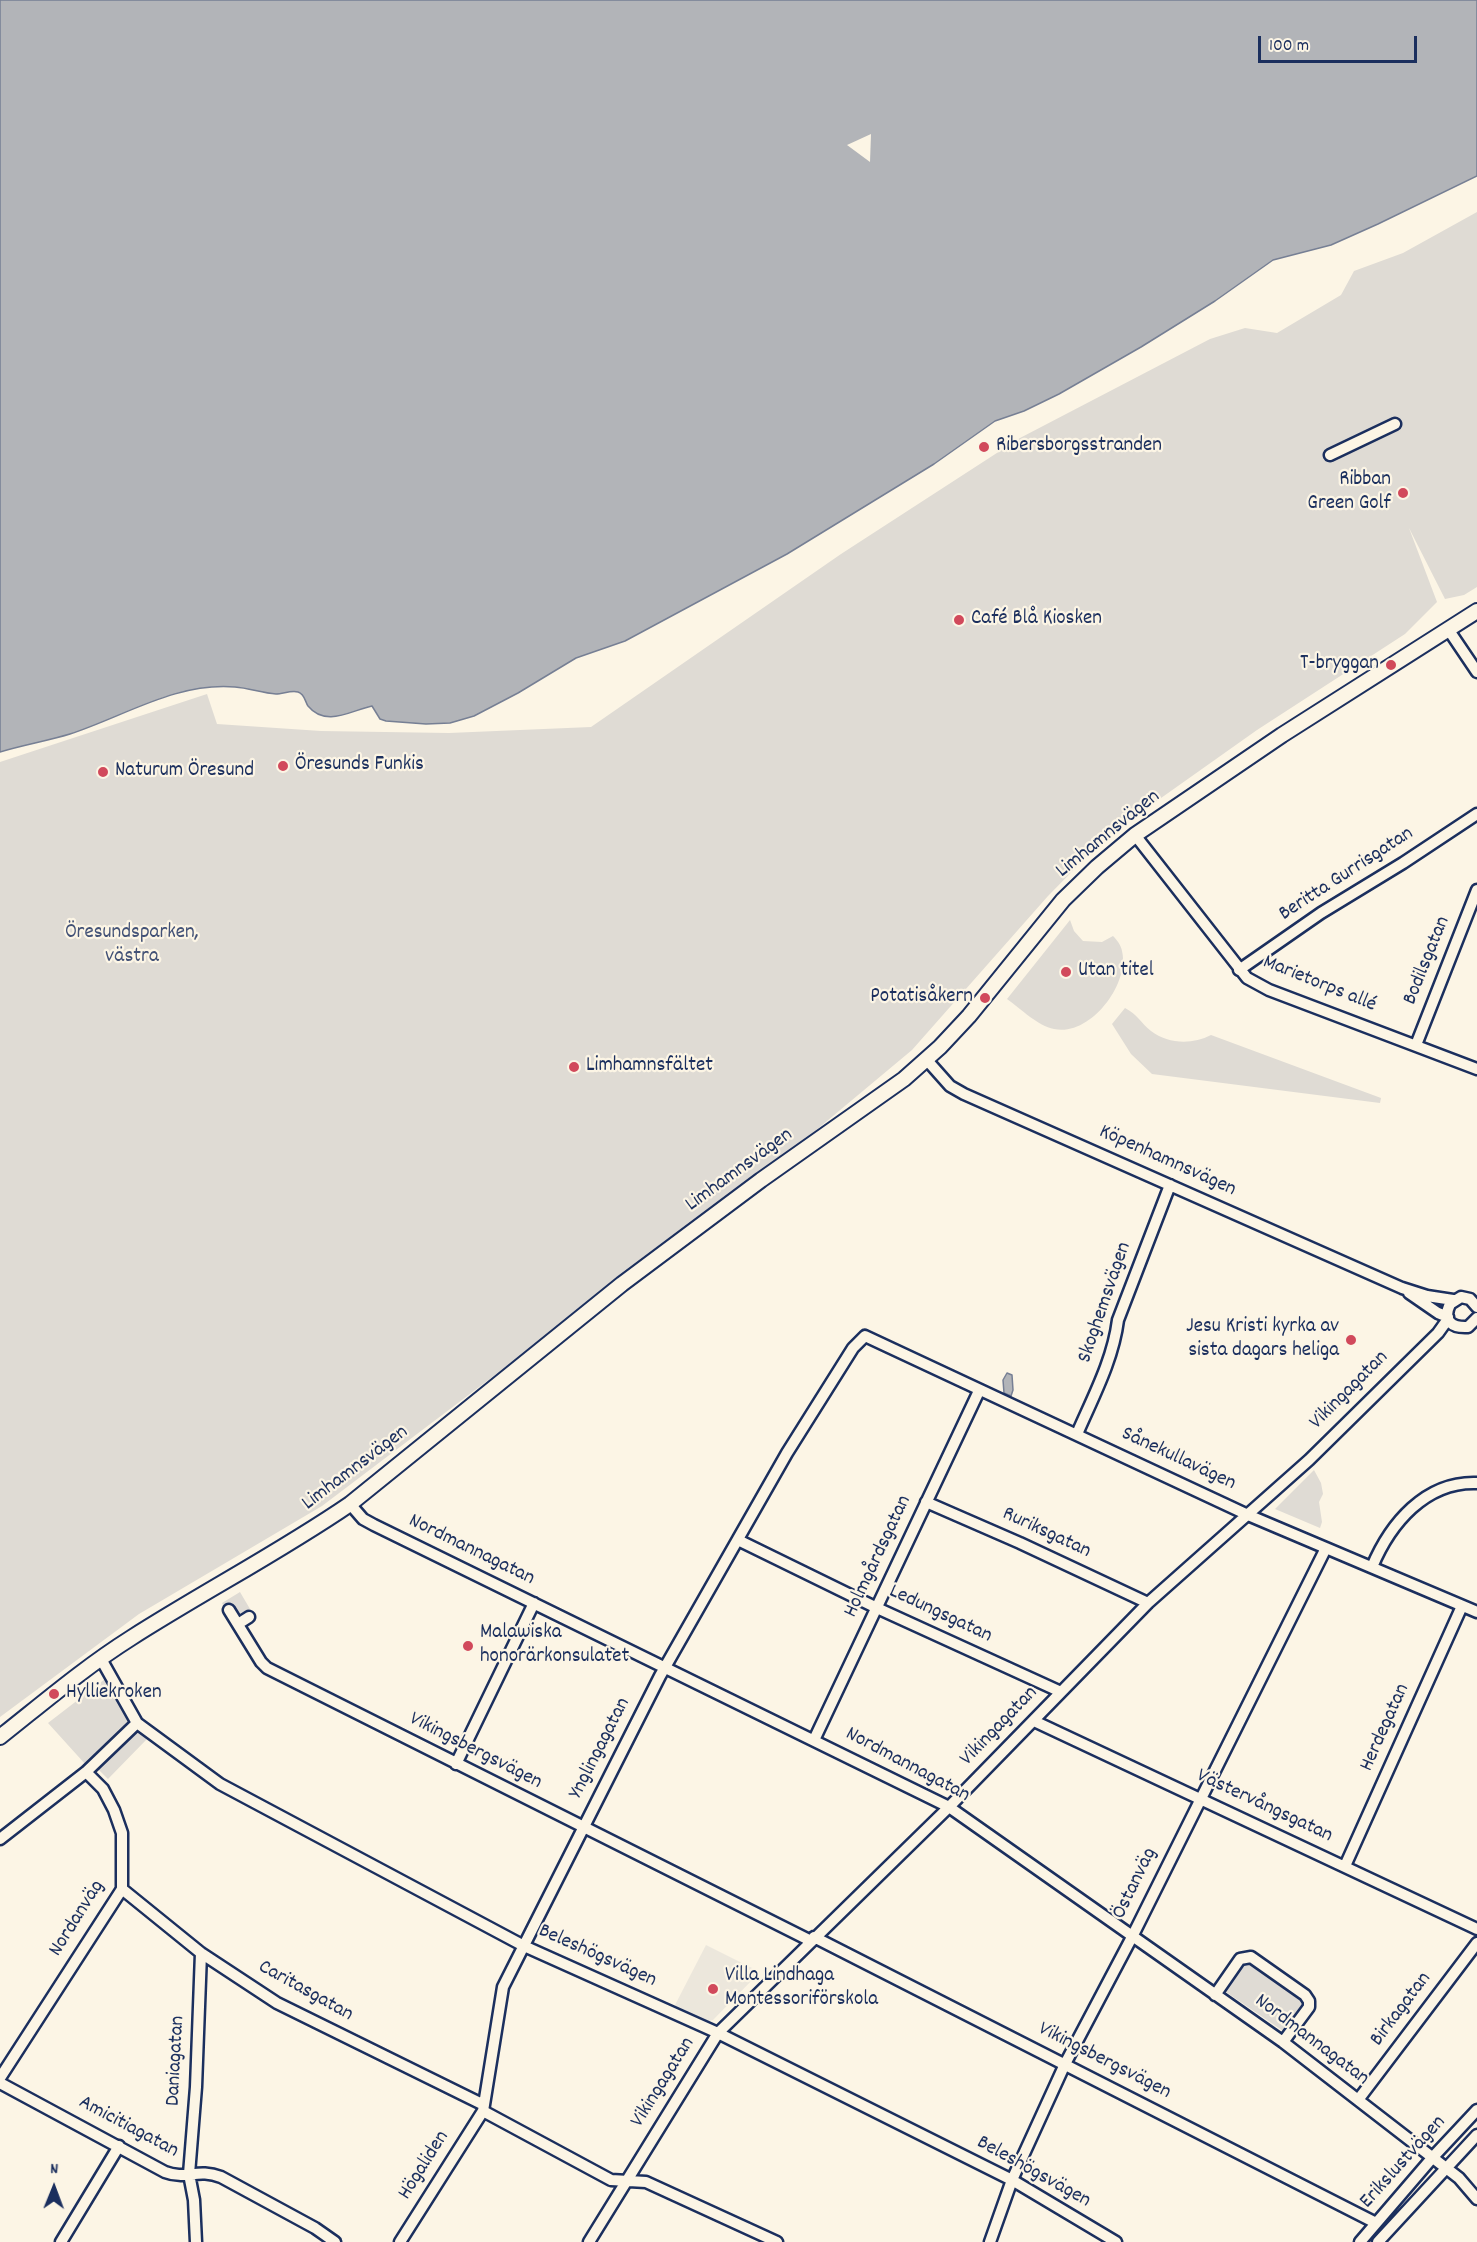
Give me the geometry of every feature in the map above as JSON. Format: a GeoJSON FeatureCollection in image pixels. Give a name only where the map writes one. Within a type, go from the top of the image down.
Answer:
{"type":"FeatureCollection","features":[{"type":"Feature","properties":{"kind":"main road","name":"Limhamnsvägen"},"geometry":{"type":"LineString","coordinates":[[0,1737],[131,1638],[313,1529],[350,1504],[622,1284],[761,1180],[903,1079],[940,1047],[969,1016],[1063,900],[1135,835],[1282,735],[1477,611]]}},
{"type":"Feature","properties":{"kind":"street"},"geometry":{"type":"LineString","coordinates":[[1330,456],[1395,424]]}},
{"type":"Feature","properties":{"kind":"street"},"geometry":{"type":"LineString","coordinates":[[1448,629],[1477,672]]}},
{"type":"Feature","properties":{"kind":"street","name":"Beritta Gurrisgatan"},"geometry":{"type":"LineString","coordinates":[[1239,970],[1321,913],[1477,815]]}},
{"type":"Feature","properties":{"kind":"street","name":"Marietorps allé"},"geometry":{"type":"LineString","coordinates":[[1135,835],[1246,978],[1269,990],[1477,1069]]}},
{"type":"Feature","properties":{"kind":"street","name":"Bodilsgatan"},"geometry":{"type":"LineString","coordinates":[[1416,1045],[1477,890]]}},
{"type":"Feature","properties":{"kind":"street","name":"Köpenhamnsvägen"},"geometry":{"type":"LineString","coordinates":[[926,1059],[950,1086],[964,1094],[1402,1288],[1427,1296],[1454,1300],[1466,1298]]}},
{"type":"Feature","properties":{"kind":"street","name":"Skoghemsvägen"},"geometry":{"type":"LineString","coordinates":[[1077,1434],[1108,1360],[1115,1341],[1118,1320],[1170,1185]]}},
{"type":"Feature","properties":{"kind":"street","name":"Köpenhamnsvägen"},"geometry":{"type":"LineString","coordinates":[[1402,1288],[1438,1313],[1468,1328]]}},
{"type":"Feature","properties":{"kind":"street"},"geometry":{"type":"LineString","coordinates":[[1466,1298],[1477,1291]]}},
{"type":"Feature","properties":{"kind":"street"},"geometry":{"type":"LineString","coordinates":[[1466,1298],[1474,1302],[1477,1308]]}},
{"type":"Feature","properties":{"kind":"street","name":"Vikingagatan"},"geometry":{"type":"LineString","coordinates":[[589,2242],[718,2033],[950,1807],[1148,1603],[1309,1460],[1438,1333],[1448,1318],[1448,1308],[1454,1300]]}},
{"type":"Feature","properties":{"kind":"street"},"geometry":{"type":"LineString","coordinates":[[1438,1333],[1468,1328],[1477,1318]]}},
{"type":"Feature","properties":{"kind":"street","name":"Sånekullavägen"},"geometry":{"type":"LineString","coordinates":[[865,1336],[1248,1515],[1477,1612]]}},
{"type":"Feature","properties":{"kind":"street","name":"Ynglingagatan"},"geometry":{"type":"LineString","coordinates":[[484,2108],[503,1987],[664,1667],[787,1453],[853,1348],[865,1336]]}},
{"type":"Feature","properties":{"kind":"street","name":"Holmgårdsgatan"},"geometry":{"type":"LineString","coordinates":[[814,1740],[979,1391]]}},
{"type":"Feature","properties":{"kind":"street"},"geometry":{"type":"LineString","coordinates":[[1372,1568],[1380,1547],[1394,1526],[1412,1506],[1447,1488],[1477,1483]]}},
{"type":"Feature","properties":{"kind":"street","name":"Ruriksgatan"},"geometry":{"type":"LineString","coordinates":[[926,1502],[1148,1603]]}},
{"type":"Feature","properties":{"kind":"street","name":"Nordmannagatan"},"geometry":{"type":"LineString","coordinates":[[350,1504],[363,1518],[374,1525],[950,1807],[1283,2042],[1448,2168],[1477,2199]]}},
{"type":"Feature","properties":{"kind":"street","name":"Ledungsgatan"},"geometry":{"type":"LineString","coordinates":[[738,1540],[877,1608],[1061,1692]]}},
{"type":"Feature","properties":{"kind":"street","name":"Östanväg"},"geometry":{"type":"LineString","coordinates":[[990,2242],[1012,2180],[1065,2064],[1132,1936],[1326,1548]]}},
{"type":"Feature","properties":{"kind":"street"},"geometry":{"type":"LineString","coordinates":[[456,1764],[534,1604]]}},
{"type":"Feature","properties":{"kind":"street","name":"Herdegatan"},"geometry":{"type":"LineString","coordinates":[[1345,1866],[1462,1606]]}},
{"type":"Feature","properties":{"kind":"street","name":"Vikingsbergsvägen"},"geometry":{"type":"LineString","coordinates":[[228,1610],[267,1668],[583,1828],[1065,2064],[1376,2223]]}},
{"type":"Feature","properties":{"kind":"street"},"geometry":{"type":"LineString","coordinates":[[238,1624],[249,1617]]}},
{"type":"Feature","properties":{"kind":"street","name":"Beleshögsvägen"},"geometry":{"type":"LineString","coordinates":[[101,1659],[137,1723],[220,1784],[524,1946],[718,2033],[1012,2180],[1116,2242]]}},
{"type":"Feature","properties":{"kind":"street","name":"Västervångsgatan"},"geometry":{"type":"LineString","coordinates":[[1034,1721],[1477,1929]]}},
{"type":"Feature","properties":{"kind":"street"},"geometry":{"type":"LineString","coordinates":[[0,1839],[86,1772],[137,1723]]}},
{"type":"Feature","properties":{"kind":"street","name":"Nordanväg"},"geometry":{"type":"LineString","coordinates":[[0,2078],[122,1889],[122,1833],[103,1789],[86,1772]]}},
{"type":"Feature","properties":{"kind":"street","name":"Caritasgatan"},"geometry":{"type":"LineString","coordinates":[[122,1889],[201,1953],[278,2003],[484,2108],[611,2180],[646,2182],[762,2239],[777,2242]]}},
{"type":"Feature","properties":{"kind":"street","name":"Birkagatan"},"geometry":{"type":"LineString","coordinates":[[1358,2100],[1477,1942]]}},
{"type":"Feature","properties":{"kind":"street","name":"Daniagatan"},"geometry":{"type":"LineString","coordinates":[[196,2242],[194,2200],[189,2174],[196,2087],[201,1953]]}},
{"type":"Feature","properties":{"kind":"street"},"geometry":{"type":"LineString","coordinates":[[1215,1995],[1240,1959],[1251,1957],[1305,1995],[1309,2001],[1309,2007],[1283,2042]]}},
{"type":"Feature","properties":{"kind":"street","name":"Amicitiagatan"},"geometry":{"type":"LineString","coordinates":[[0,2083],[176,2176],[209,2172],[221,2177],[315,2228],[335,2242]]}},
{"type":"Feature","properties":{"kind":"street","name":"Högaliden"},"geometry":{"type":"LineString","coordinates":[[400,2242],[484,2108]]}},
{"type":"Feature","properties":{"kind":"street","name":"Erikslustvägen"},"geometry":{"type":"LineString","coordinates":[[1360,2242],[1477,2109]]}},
{"type":"Feature","properties":{"kind":"street","name":"Erikslustvägen"},"geometry":{"type":"LineString","coordinates":[[1378,2242],[1477,2135]]}},
{"type":"Feature","properties":{"kind":"street"},"geometry":{"type":"LineString","coordinates":[[61,2242],[119,2146]]}},
{"type":"Feature","properties":{"kind":"shaded area"},"geometry":{"type":"Polygon","coordinates":[[[0,0],[1477,0],[1477,176],[1331,245],[1273,260],[1215,301],[1141,347],[1059,394],[1024,411],[995,421],[934,464],[787,554],[625,641],[576,658],[474,716],[450,723],[386,721],[380,719],[372,706],[331,717],[315,712],[298,692],[276,694],[240,688],[213,687],[171,695],[70,734],[0,752],[0,0]]]}},
{"type":"Feature","properties":{"kind":"shaded area"},"geometry":{"type":"Polygon","coordinates":[[[1007,1373],[1012,1375],[1011,1396],[1004,1393],[1003,1380],[1007,1373]]]}},
{"type":"Feature","properties":{"kind":"shaded area","name":"Villa Lindhaga Montessoriförskola"},"geometry":{"type":"Polygon","coordinates":[[[706,1945],[760,1972],[713,2020],[704,2022],[674,2007],[706,1945]]]}},
{"type":"Feature","properties":{"kind":"green space","name":"Öresundsparken, västra"},"geometry":{"type":"Polygon","coordinates":[[[1477,212],[1477,587],[1464,595],[1445,599],[1409,528],[1437,602],[1405,634],[1257,730],[1106,837],[1048,896],[912,1050],[809,1136],[624,1271],[516,1359],[322,1506],[139,1614],[0,1717],[0,762],[207,694],[217,724],[321,731],[449,733],[591,727],[841,554],[1020,438],[1210,339],[1245,328],[1277,333],[1341,295],[1354,271],[1403,253],[1477,212]]]}},
{"type":"Feature","properties":{"kind":"green space"},"geometry":{"type":"Polygon","coordinates":[[[1070,920],[1074,931],[1083,941],[1102,942],[1113,936],[1119,943],[1123,964],[1120,978],[1113,992],[1093,1017],[1081,1025],[1068,1029],[1054,1029],[1036,1021],[1007,999],[1070,920]]]}},
{"type":"Feature","properties":{"kind":"green space"},"geometry":{"type":"Polygon","coordinates":[[[1125,1008],[1151,1031],[1165,1039],[1188,1042],[1211,1035],[1381,1098],[1380,1103],[1152,1074],[1131,1054],[1112,1024],[1125,1008]]]}},
{"type":"Feature","properties":{"kind":"green space"},"geometry":{"type":"Polygon","coordinates":[[[1314,1470],[1321,1483],[1323,1494],[1319,1502],[1322,1522],[1320,1528],[1275,1509],[1314,1470]]]}},
{"type":"Feature","properties":{"kind":"green space"},"geometry":{"type":"Polygon","coordinates":[[[240,1592],[250,1609],[241,1613],[226,1610],[222,1603],[240,1592]]]}},
{"type":"Feature","properties":{"kind":"green space"},"geometry":{"type":"Polygon","coordinates":[[[105,1679],[131,1723],[86,1765],[48,1723],[105,1679]]]}},
{"type":"Feature","properties":{"kind":"green space"},"geometry":{"type":"Polygon","coordinates":[[[136,1729],[147,1739],[108,1779],[97,1768],[136,1729]]]}},
{"type":"Feature","properties":{"kind":"green space"},"geometry":{"type":"Polygon","coordinates":[[[1245,1961],[1251,1962],[1302,2000],[1304,2005],[1283,2031],[1226,1992],[1226,1988],[1245,1961]]]}},
{"type":"Feature","properties":{"kind":"pier"},"geometry":{"type":"Polygon","coordinates":[[[871,134],[870,162],[847,145],[871,134]]]}},
{"type":"Feature","properties":{"kind":"place","name":"Ribersborgsstranden"},"geometry":{"type":"Point","coordinates":[984,447]}},
{"type":"Feature","properties":{"kind":"place","name":"Ribban Green Golf"},"geometry":{"type":"Point","coordinates":[1403,493]}},
{"type":"Feature","properties":{"kind":"place","name":"Café Blå Kiosken"},"geometry":{"type":"Point","coordinates":[959,620]}},
{"type":"Feature","properties":{"kind":"place","name":"T-bryggan"},"geometry":{"type":"Point","coordinates":[1391,665]}},
{"type":"Feature","properties":{"kind":"place","name":"Öresunds Funkis"},"geometry":{"type":"Point","coordinates":[283,766]}},
{"type":"Feature","properties":{"kind":"place","name":"Naturum Öresund"},"geometry":{"type":"Point","coordinates":[103,772]}},
{"type":"Feature","properties":{"kind":"place","name":"Utan titel"},"geometry":{"type":"Point","coordinates":[1066,972]}},
{"type":"Feature","properties":{"kind":"place","name":"Potatisåkern"},"geometry":{"type":"Point","coordinates":[985,998]}},
{"type":"Feature","properties":{"kind":"place","name":"Limhamnsfältet"},"geometry":{"type":"Point","coordinates":[574,1067]}},
{"type":"Feature","properties":{"kind":"place","name":"Jesu Kristi kyrka av sista dagars heliga"},"geometry":{"type":"Point","coordinates":[1351,1340]}},
{"type":"Feature","properties":{"kind":"place","name":"Malawiska honorärkonsulatet"},"geometry":{"type":"Point","coordinates":[468,1646]}},
{"type":"Feature","properties":{"kind":"place","name":"Hylliekroken"},"geometry":{"type":"Point","coordinates":[54,1694]}},
{"type":"Feature","properties":{"kind":"place","name":"Villa Lindhaga Montessoriförskola"},"geometry":{"type":"Point","coordinates":[713,1989]}}]}
